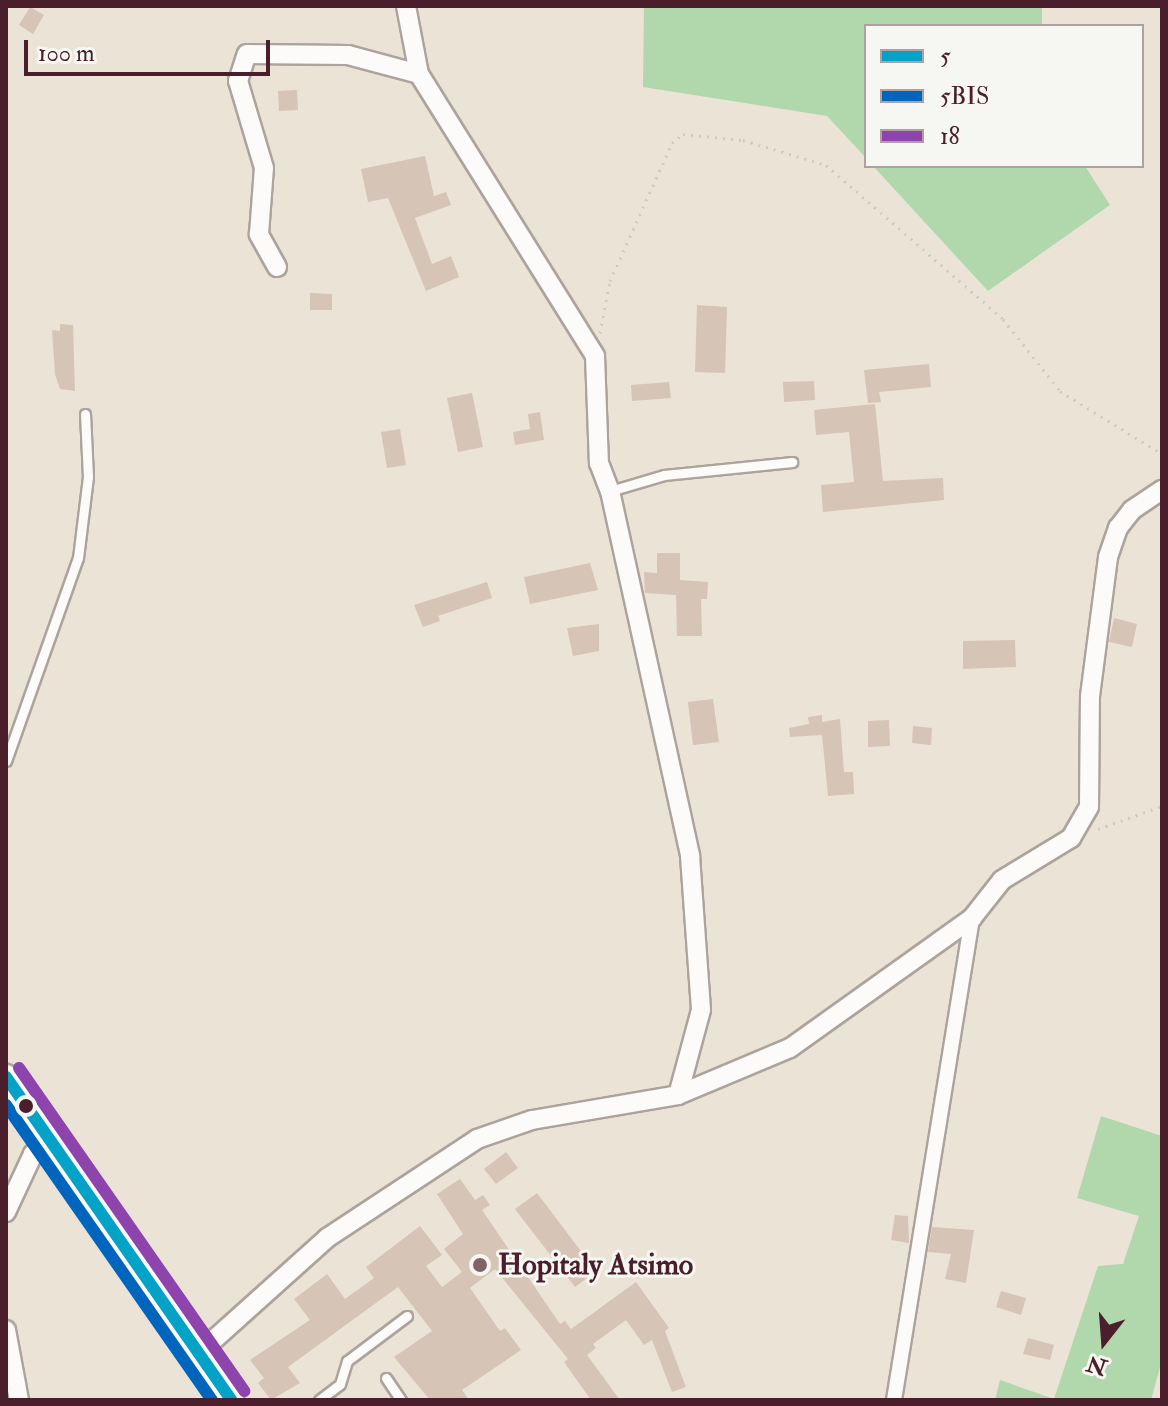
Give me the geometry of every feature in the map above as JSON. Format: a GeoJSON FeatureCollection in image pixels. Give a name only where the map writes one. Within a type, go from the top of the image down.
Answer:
{"type":"FeatureCollection","features":[{"type":"Feature","properties":{"kind":"street"},"geometry":{"type":"LineString","coordinates":[[406,6],[419,74],[595,356],[599,463],[610,491],[690,856],[701,1010],[678,1095]]}},
{"type":"Feature","properties":{"kind":"street"},"geometry":{"type":"LineString","coordinates":[[277,267],[259,234],[264,168],[238,81],[247,54],[348,55],[419,74]]}},
{"type":"Feature","properties":{"kind":"street"},"geometry":{"type":"LineString","coordinates":[[199,1353],[327,1238],[477,1139],[532,1120],[678,1095],[790,1048],[972,918],[1002,880],[1071,838],[1089,807],[1090,696],[1108,557],[1118,528],[1132,510],[1162,490]]}},
{"type":"Feature","properties":{"kind":"street"},"geometry":{"type":"LineString","coordinates":[[894,1400],[972,918]]}},
{"type":"Feature","properties":{"kind":"street"},"geometry":{"type":"LineString","coordinates":[[6,1077],[53,1138],[231,1400]]}},
{"type":"Feature","properties":{"kind":"street"},"geometry":{"type":"LineString","coordinates":[[6,1212],[33,1154],[53,1138]]}},
{"type":"Feature","properties":{"kind":"street"},"geometry":{"type":"LineString","coordinates":[[6,1330],[19,1400]]}},
{"type":"Feature","properties":{"kind":"lane"},"geometry":{"type":"LineString","coordinates":[[6,761],[78,558],[88,477],[85,414]]}},
{"type":"Feature","properties":{"kind":"lane"},"geometry":{"type":"LineString","coordinates":[[610,491],[664,475],[792,462]]}},
{"type":"Feature","properties":{"kind":"lane"},"geometry":{"type":"LineString","coordinates":[[319,1400],[340,1384],[347,1361],[407,1316]]}},
{"type":"Feature","properties":{"kind":"lane"},"geometry":{"type":"LineString","coordinates":[[386,1378],[401,1400]]}},
{"type":"Feature","properties":{"kind":"path"},"geometry":{"type":"LineString","coordinates":[[595,356],[610,281],[672,143],[683,134],[743,140],[826,165],[1003,319],[1060,391],[1162,454]]}},
{"type":"Feature","properties":{"kind":"path"},"geometry":{"type":"LineString","coordinates":[[1071,838],[1162,806]]}},
{"type":"Feature","properties":{"kind":"green space"},"geometry":{"type":"Polygon","coordinates":[[[644,6],[1042,6],[1042,24],[864,24],[864,156],[827,116],[643,87],[644,6]]]}},
{"type":"Feature","properties":{"kind":"green space"},"geometry":{"type":"Polygon","coordinates":[[[875,168],[1086,168],[1110,205],[988,291],[875,168]]]}},
{"type":"Feature","properties":{"kind":"green space"},"geometry":{"type":"Polygon","coordinates":[[[1101,1116],[1162,1136],[1162,1360],[1151,1400],[995,1400],[1000,1380],[1054,1399],[1098,1266],[1123,1264],[1139,1216],[1077,1198],[1101,1116]]]}},
{"type":"Feature","properties":{"kind":"building"},"geometry":{"type":"Polygon","coordinates":[[[30,7],[44,15],[33,34],[19,25],[30,7]]]}},
{"type":"Feature","properties":{"kind":"building"},"geometry":{"type":"Polygon","coordinates":[[[297,90],[298,110],[279,111],[278,91],[297,90]]]}},
{"type":"Feature","properties":{"kind":"building"},"geometry":{"type":"Polygon","coordinates":[[[425,156],[434,196],[446,192],[451,205],[415,218],[432,264],[451,256],[459,277],[426,291],[388,198],[368,202],[361,169],[425,156]]]}},
{"type":"Feature","properties":{"kind":"building"},"geometry":{"type":"Polygon","coordinates":[[[310,293],[332,294],[332,310],[310,310],[310,293]]]}},
{"type":"Feature","properties":{"kind":"building"},"geometry":{"type":"Polygon","coordinates":[[[697,305],[727,307],[725,373],[695,372],[697,305]]]}},
{"type":"Feature","properties":{"kind":"building"},"geometry":{"type":"Polygon","coordinates":[[[60,324],[73,325],[75,391],[60,389],[55,374],[52,330],[60,331],[60,324]]]}},
{"type":"Feature","properties":{"kind":"building"},"geometry":{"type":"Polygon","coordinates":[[[929,364],[931,387],[879,392],[881,402],[868,403],[864,370],[929,364]]]}},
{"type":"Feature","properties":{"kind":"building"},"geometry":{"type":"Polygon","coordinates":[[[814,381],[815,400],[784,402],[783,382],[814,381]]]}},
{"type":"Feature","properties":{"kind":"building"},"geometry":{"type":"Polygon","coordinates":[[[669,382],[671,398],[632,401],[631,385],[669,382]]]}},
{"type":"Feature","properties":{"kind":"building"},"geometry":{"type":"Polygon","coordinates":[[[472,393],[483,447],[458,452],[447,398],[472,393]]]}},
{"type":"Feature","properties":{"kind":"building"},"geometry":{"type":"Polygon","coordinates":[[[875,404],[883,481],[943,478],[944,500],[823,512],[821,485],[854,482],[849,432],[816,435],[814,410],[875,404]]]}},
{"type":"Feature","properties":{"kind":"building"},"geometry":{"type":"Polygon","coordinates":[[[540,412],[544,440],[515,445],[513,432],[530,429],[528,414],[540,412]]]}},
{"type":"Feature","properties":{"kind":"building"},"geometry":{"type":"Polygon","coordinates":[[[400,429],[406,465],[387,468],[381,432],[400,429]]]}},
{"type":"Feature","properties":{"kind":"building"},"geometry":{"type":"Polygon","coordinates":[[[657,553],[680,553],[680,580],[708,582],[707,599],[701,599],[702,636],[677,636],[676,595],[645,593],[644,572],[657,573],[657,553]]]}},
{"type":"Feature","properties":{"kind":"building"},"geometry":{"type":"Polygon","coordinates":[[[590,563],[598,590],[530,604],[524,577],[590,563]]]}},
{"type":"Feature","properties":{"kind":"building"},"geometry":{"type":"Polygon","coordinates":[[[487,582],[492,598],[438,616],[440,621],[423,627],[414,605],[487,582]]]}},
{"type":"Feature","properties":{"kind":"building"},"geometry":{"type":"Polygon","coordinates":[[[1114,618],[1137,624],[1132,647],[1109,642],[1114,618]]]}},
{"type":"Feature","properties":{"kind":"building"},"geometry":{"type":"Polygon","coordinates":[[[599,624],[599,651],[573,656],[567,628],[599,624]]]}},
{"type":"Feature","properties":{"kind":"building"},"geometry":{"type":"Polygon","coordinates":[[[1015,640],[1016,667],[963,669],[963,641],[1015,640]]]}},
{"type":"Feature","properties":{"kind":"building"},"geometry":{"type":"Polygon","coordinates":[[[713,699],[719,742],[693,745],[688,702],[713,699]]]}},
{"type":"Feature","properties":{"kind":"building"},"geometry":{"type":"Polygon","coordinates":[[[822,715],[822,722],[840,719],[844,772],[853,772],[854,794],[828,796],[822,735],[790,737],[789,728],[809,724],[808,717],[822,715]]]}},
{"type":"Feature","properties":{"kind":"building"},"geometry":{"type":"Polygon","coordinates":[[[889,720],[890,746],[868,747],[868,721],[889,720]]]}},
{"type":"Feature","properties":{"kind":"building"},"geometry":{"type":"Polygon","coordinates":[[[913,726],[932,728],[931,745],[912,743],[913,726]]]}},
{"type":"Feature","properties":{"kind":"building"},"geometry":{"type":"Polygon","coordinates":[[[506,1152],[518,1168],[496,1184],[484,1169],[506,1152]]]}},
{"type":"Feature","properties":{"kind":"building"},"geometry":{"type":"Polygon","coordinates":[[[460,1179],[475,1200],[483,1195],[490,1205],[482,1210],[560,1324],[565,1321],[571,1329],[636,1282],[669,1328],[665,1331],[686,1387],[672,1392],[652,1340],[644,1345],[626,1320],[593,1344],[596,1348],[587,1355],[620,1400],[591,1400],[564,1362],[568,1359],[495,1269],[470,1288],[500,1331],[505,1328],[521,1350],[462,1390],[469,1400],[430,1400],[394,1357],[432,1331],[398,1287],[288,1367],[300,1383],[271,1400],[258,1383],[264,1378],[250,1360],[310,1320],[294,1299],[327,1274],[345,1299],[374,1278],[366,1267],[420,1226],[442,1255],[426,1266],[442,1287],[462,1272],[444,1249],[463,1234],[437,1194],[460,1179]]]}},
{"type":"Feature","properties":{"kind":"building"},"geometry":{"type":"Polygon","coordinates":[[[537,1193],[596,1271],[575,1287],[515,1209],[537,1193]]]}},
{"type":"Feature","properties":{"kind":"building"},"geometry":{"type":"Polygon","coordinates":[[[895,1215],[908,1216],[909,1243],[891,1240],[895,1215]]]}},
{"type":"Feature","properties":{"kind":"building"},"geometry":{"type":"Polygon","coordinates":[[[932,1227],[974,1230],[966,1283],[945,1279],[951,1254],[928,1252],[932,1227]]]}},
{"type":"Feature","properties":{"kind":"building"},"geometry":{"type":"Polygon","coordinates":[[[1001,1291],[1026,1298],[1021,1315],[996,1307],[1001,1291]]]}},
{"type":"Feature","properties":{"kind":"building"},"geometry":{"type":"Polygon","coordinates":[[[1028,1338],[1054,1345],[1050,1360],[1023,1354],[1028,1338]]]}},
{"type":"Feature","properties":{"kind":"transit line","name":"18"},"geometry":{"type":"LineString","coordinates":[[19,1068],[244,1391]]}},
{"type":"Feature","properties":{"kind":"transit line","name":"5"},"geometry":{"type":"LineString","coordinates":[[6,1077],[231,1400]]}},
{"type":"Feature","properties":{"kind":"transit line","name":"5BIS"},"geometry":{"type":"LineString","coordinates":[[6,1105],[212,1400]]}},
{"type":"Feature","properties":{"kind":"place","name":"Hopitaly Atsimo"},"geometry":{"type":"Point","coordinates":[480,1265]}}]}
